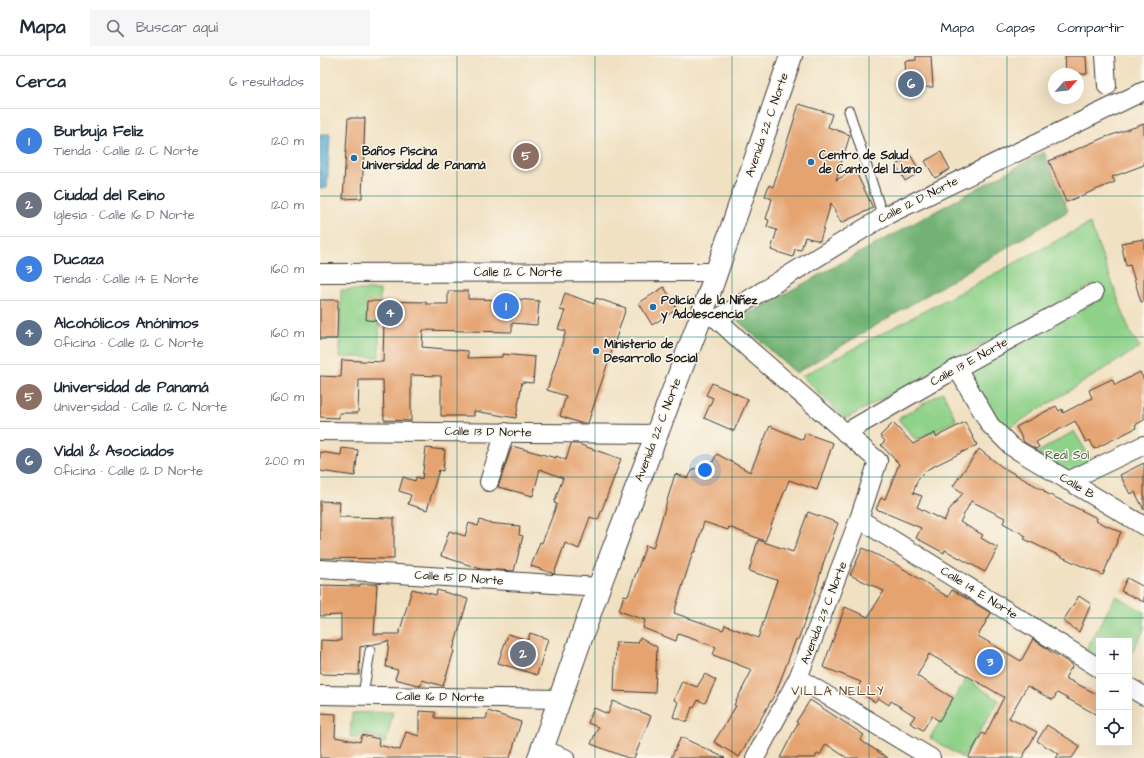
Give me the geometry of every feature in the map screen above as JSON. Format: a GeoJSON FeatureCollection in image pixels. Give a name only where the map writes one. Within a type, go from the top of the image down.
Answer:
{"type":"FeatureCollection","features":[{"type":"Feature","properties":{"kind":"street","name":"Avenida 22 C Norte"},"geometry":{"type":"LineString","coordinates":[[540,753],[599,587],[656,434],[710,317],[716,272],[791,56]]}},
{"type":"Feature","properties":{"kind":"street"},"geometry":{"type":"LineString","coordinates":[[1105,56],[1107,86]]}},
{"type":"Feature","properties":{"kind":"street","name":"Calle 12 D Norte"},"geometry":{"type":"LineString","coordinates":[[710,317],[883,217],[1144,91]]}},
{"type":"Feature","properties":{"kind":"street","name":"Calle 12 C Norte"},"geometry":{"type":"LineString","coordinates":[[320,273],[716,272]]}},
{"type":"Feature","properties":{"kind":"street","name":"Calle 13 E Norte"},"geometry":{"type":"LineString","coordinates":[[845,433],[957,368],[1094,293]]}},
{"type":"Feature","properties":{"kind":"street"},"geometry":{"type":"LineString","coordinates":[[710,317],[845,433]]}},
{"type":"Feature","properties":{"kind":"street","name":"Calle B"},"geometry":{"type":"LineString","coordinates":[[957,368],[990,425],[1012,447],[1144,526]]}},
{"type":"Feature","properties":{"kind":"street","name":"Calle 13 D Norte"},"geometry":{"type":"LineString","coordinates":[[320,431],[656,434]]}},
{"type":"Feature","properties":{"kind":"street"},"geometry":{"type":"LineString","coordinates":[[489,482],[505,432]]}},
{"type":"Feature","properties":{"kind":"street","name":"Avenida 23 C Norte"},"geometry":{"type":"LineString","coordinates":[[755,758],[798,678],[859,519],[878,461],[845,433]]}},
{"type":"Feature","properties":{"kind":"street"},"geometry":{"type":"LineString","coordinates":[[1068,480],[1144,445]]}},
{"type":"Feature","properties":{"kind":"street","name":"Calle 14 E Norte"},"geometry":{"type":"LineString","coordinates":[[859,519],[1096,666]]}},
{"type":"Feature","properties":{"kind":"street","name":"Calle 15 D Norte"},"geometry":{"type":"LineString","coordinates":[[320,570],[599,587]]}},
{"type":"Feature","properties":{"kind":"street"},"geometry":{"type":"LineString","coordinates":[[798,678],[931,758]]}},
{"type":"Feature","properties":{"kind":"street"},"geometry":{"type":"LineString","coordinates":[[1132,689],[1144,696]]}},
{"type":"Feature","properties":{"kind":"street","name":"Calle 16 D Norte"},"geometry":{"type":"LineString","coordinates":[[320,695],[560,699]]}},
{"type":"Feature","properties":{"kind":"street"},"geometry":{"type":"LineString","coordinates":[[540,753],[565,758]]}},
{"type":"Feature","properties":{"kind":"lane"},"geometry":{"type":"LineString","coordinates":[[849,111],[883,217]]}},
{"type":"Feature","properties":{"kind":"lane"},"geometry":{"type":"LineString","coordinates":[[363,695],[370,651]]}},
{"type":"Feature","properties":{"kind":"green space"},"geometry":{"type":"Polygon","coordinates":[[[1044,152],[1068,211],[796,373],[737,320],[1044,152]]]}},
{"type":"Feature","properties":{"kind":"green space"},"geometry":{"type":"Polygon","coordinates":[[[1090,223],[1131,334],[1140,347],[1004,431],[967,373],[1103,297],[1094,284],[845,419],[802,376],[1090,223]]]}},
{"type":"Feature","properties":{"kind":"green space"},"geometry":{"type":"Polygon","coordinates":[[[341,290],[380,290],[379,357],[340,357],[341,290]]]}},
{"type":"Feature","properties":{"kind":"green space"},"geometry":{"type":"Polygon","coordinates":[[[943,392],[956,420],[916,440],[898,419],[943,392]]]}},
{"type":"Feature","properties":{"kind":"green space","name":"Real Sol"},"geometry":{"type":"Polygon","coordinates":[[[1074,431],[1092,461],[1065,476],[1033,455],[1074,431]]]}},
{"type":"Feature","properties":{"kind":"green space"},"geometry":{"type":"Polygon","coordinates":[[[1116,596],[1144,612],[1144,630],[1132,652],[1132,638],[1096,638],[1096,655],[1086,650],[1116,596]]]}},
{"type":"Feature","properties":{"kind":"green space"},"geometry":{"type":"Polygon","coordinates":[[[966,679],[999,700],[963,758],[930,738],[966,679]]]}},
{"type":"Feature","properties":{"kind":"green space"},"geometry":{"type":"Polygon","coordinates":[[[393,712],[386,743],[380,742],[381,738],[361,733],[358,739],[350,736],[352,713],[393,712]]]}},
{"type":"Feature","properties":{"kind":"water"},"geometry":{"type":"Polygon","coordinates":[[[320,134],[330,134],[327,188],[320,188],[320,134]]]}},
{"type":"Feature","properties":{"kind":"building"},"geometry":{"type":"Polygon","coordinates":[[[916,56],[931,56],[933,87],[907,88],[905,61],[916,60],[916,56]]]}},
{"type":"Feature","properties":{"kind":"building"},"geometry":{"type":"Polygon","coordinates":[[[1065,56],[1086,56],[1087,74],[1084,74],[1084,68],[1066,68],[1065,56]]]}},
{"type":"Feature","properties":{"kind":"building","name":"Centro de Salud de Canto del Llano"},"geometry":{"type":"Polygon","coordinates":[[[799,104],[832,114],[828,127],[850,135],[836,180],[855,170],[873,208],[841,223],[831,203],[820,241],[805,237],[801,250],[795,249],[793,257],[771,250],[777,230],[767,227],[769,220],[766,219],[772,199],[765,196],[769,185],[773,187],[799,104]]]}},
{"type":"Feature","properties":{"kind":"building","name":"Baños Piscina Universidad de Panamá"},"geometry":{"type":"Polygon","coordinates":[[[348,118],[365,118],[362,198],[343,199],[348,118]]]}},
{"type":"Feature","properties":{"kind":"building"},"geometry":{"type":"Polygon","coordinates":[[[1144,124],[1144,165],[1112,177],[1115,182],[1066,202],[1049,161],[1103,138],[1144,124]]]}},
{"type":"Feature","properties":{"kind":"building"},"geometry":{"type":"Polygon","coordinates":[[[941,152],[950,169],[935,178],[925,161],[941,152]]]}},
{"type":"Feature","properties":{"kind":"building"},"geometry":{"type":"Polygon","coordinates":[[[911,156],[920,172],[905,181],[896,165],[911,156]]]}},
{"type":"Feature","properties":{"kind":"building"},"geometry":{"type":"Polygon","coordinates":[[[1144,239],[1144,301],[1141,302],[1130,265],[1126,266],[1121,243],[1144,239]]]}},
{"type":"Feature","properties":{"kind":"building"},"geometry":{"type":"Polygon","coordinates":[[[664,287],[677,309],[652,325],[639,303],[664,287]]]}},
{"type":"Feature","properties":{"kind":"building"},"geometry":{"type":"Polygon","coordinates":[[[448,291],[468,291],[468,299],[517,299],[539,301],[537,325],[512,323],[512,332],[423,330],[422,347],[468,351],[468,358],[502,357],[502,354],[535,357],[533,383],[522,382],[516,418],[474,411],[474,416],[441,416],[441,376],[411,375],[411,421],[384,420],[383,380],[359,380],[358,413],[339,413],[339,418],[320,417],[320,376],[341,377],[342,360],[383,362],[384,321],[366,320],[367,301],[448,304],[448,291]]]}},
{"type":"Feature","properties":{"kind":"building"},"geometry":{"type":"Polygon","coordinates":[[[565,293],[594,304],[596,298],[626,308],[588,423],[580,423],[560,416],[566,396],[547,390],[566,331],[558,329],[565,311],[560,310],[565,293]]]}},
{"type":"Feature","properties":{"kind":"building"},"geometry":{"type":"Polygon","coordinates":[[[320,300],[338,300],[337,339],[320,339],[320,300]]]}},
{"type":"Feature","properties":{"kind":"building"},"geometry":{"type":"Polygon","coordinates":[[[1140,372],[1144,380],[1144,420],[1135,425],[1136,428],[1094,449],[1090,440],[1086,442],[1075,421],[1036,442],[1039,447],[1036,449],[1024,442],[1016,427],[1056,406],[1059,411],[1062,409],[1063,413],[1092,398],[1089,390],[1112,379],[1115,385],[1140,372]]]}},
{"type":"Feature","properties":{"kind":"building"},"geometry":{"type":"Polygon","coordinates":[[[712,383],[748,399],[734,431],[704,418],[713,398],[706,395],[712,383]]]}},
{"type":"Feature","properties":{"kind":"building"},"geometry":{"type":"Polygon","coordinates":[[[965,422],[977,445],[928,469],[918,479],[913,493],[922,496],[917,507],[944,521],[950,509],[963,493],[953,486],[979,449],[1002,467],[1045,491],[1044,492],[1097,518],[1096,521],[1121,532],[1103,575],[1024,539],[1026,536],[1003,523],[1005,518],[971,501],[960,522],[983,535],[981,538],[998,548],[985,572],[945,550],[944,553],[916,538],[921,528],[876,509],[881,498],[885,499],[899,464],[881,445],[885,441],[880,436],[893,423],[913,444],[935,433],[936,437],[965,422]]]}},
{"type":"Feature","properties":{"kind":"building"},"geometry":{"type":"Polygon","coordinates":[[[770,426],[803,440],[805,433],[833,443],[817,490],[789,480],[765,541],[729,527],[728,530],[704,522],[674,613],[723,630],[725,625],[758,638],[777,580],[749,571],[758,540],[793,552],[808,512],[838,523],[798,640],[796,639],[776,692],[739,757],[714,742],[736,706],[734,705],[752,670],[713,655],[716,647],[678,634],[676,641],[643,628],[645,620],[619,611],[624,595],[628,596],[646,545],[653,548],[675,474],[688,478],[694,468],[706,474],[717,454],[750,472],[770,426]]]}},
{"type":"Feature","properties":{"kind":"building"},"geometry":{"type":"Polygon","coordinates":[[[571,444],[578,444],[621,459],[598,520],[590,517],[579,549],[565,543],[554,574],[531,566],[540,542],[542,543],[557,504],[554,503],[563,478],[540,469],[533,496],[498,487],[512,446],[556,458],[556,456],[566,460],[571,444]]]}},
{"type":"Feature","properties":{"kind":"building"},"geometry":{"type":"Polygon","coordinates":[[[342,448],[358,450],[355,476],[320,471],[320,452],[341,455],[342,448]]]}},
{"type":"Feature","properties":{"kind":"building"},"geometry":{"type":"Polygon","coordinates":[[[426,448],[445,450],[443,471],[439,470],[427,510],[408,504],[411,495],[399,491],[403,477],[415,481],[416,477],[422,479],[426,448]]]}},
{"type":"Feature","properties":{"kind":"building"},"geometry":{"type":"Polygon","coordinates":[[[1144,463],[1144,510],[1135,492],[1130,494],[1120,475],[1144,463]]]}},
{"type":"Feature","properties":{"kind":"building"},"geometry":{"type":"Polygon","coordinates":[[[320,501],[340,502],[339,517],[394,518],[394,559],[320,558],[320,501]]]}},
{"type":"Feature","properties":{"kind":"building"},"geometry":{"type":"Polygon","coordinates":[[[480,520],[488,523],[520,526],[519,535],[523,536],[514,571],[481,569],[441,556],[449,531],[465,536],[469,523],[478,526],[480,520]]]}},
{"type":"Feature","properties":{"kind":"building"},"geometry":{"type":"Polygon","coordinates":[[[863,548],[899,566],[948,597],[952,590],[991,613],[978,636],[1021,661],[1033,639],[1073,665],[1065,678],[1096,694],[1096,714],[1057,693],[1053,700],[1027,686],[1009,718],[1037,732],[1022,758],[968,758],[982,733],[985,735],[1004,697],[929,654],[917,676],[953,698],[939,721],[932,716],[923,730],[910,723],[915,716],[891,701],[889,705],[878,698],[875,702],[856,690],[861,682],[823,667],[845,607],[868,617],[884,591],[850,575],[863,548]]]}},
{"type":"Feature","properties":{"kind":"building"},"geometry":{"type":"Polygon","coordinates":[[[1127,578],[1144,587],[1144,602],[1121,591],[1127,578]]]}},
{"type":"Feature","properties":{"kind":"building"},"geometry":{"type":"Polygon","coordinates":[[[360,584],[377,584],[374,634],[399,634],[412,589],[436,595],[437,590],[468,599],[443,686],[422,680],[421,686],[395,679],[398,670],[386,667],[389,641],[360,647],[359,675],[320,674],[321,640],[341,641],[341,615],[320,616],[320,585],[360,586],[360,584]]]}},
{"type":"Feature","properties":{"kind":"building"},"geometry":{"type":"Polygon","coordinates":[[[1079,596],[1091,604],[1079,632],[1063,621],[1079,596]]]}},
{"type":"Feature","properties":{"kind":"building"},"geometry":{"type":"Polygon","coordinates":[[[530,633],[548,639],[537,675],[498,663],[508,634],[528,640],[530,633]]]}},
{"type":"Feature","properties":{"kind":"building"},"geometry":{"type":"Polygon","coordinates":[[[640,637],[657,647],[655,693],[614,691],[616,642],[638,643],[640,637]]]}},
{"type":"Feature","properties":{"kind":"building"},"geometry":{"type":"Polygon","coordinates":[[[705,674],[716,680],[705,703],[698,700],[694,708],[692,707],[687,722],[673,717],[678,702],[674,700],[682,681],[697,687],[705,674]]]}},
{"type":"Feature","properties":{"kind":"building"},"geometry":{"type":"Polygon","coordinates":[[[810,700],[864,735],[860,740],[888,758],[847,758],[826,744],[820,755],[817,754],[815,758],[780,758],[798,723],[796,722],[810,700]]]}},
{"type":"Feature","properties":{"kind":"building"},"geometry":{"type":"Polygon","coordinates":[[[613,701],[651,716],[634,758],[628,758],[591,744],[598,727],[588,723],[594,708],[608,714],[613,701]]]}},
{"type":"Feature","properties":{"kind":"building"},"geometry":{"type":"Polygon","coordinates":[[[419,711],[435,712],[435,718],[486,719],[488,711],[521,722],[510,758],[320,758],[320,713],[336,714],[335,737],[360,742],[362,735],[379,739],[378,745],[400,750],[406,732],[419,736],[419,711]]]}},
{"type":"Feature","properties":{"kind":"building"},"geometry":{"type":"Polygon","coordinates":[[[1047,725],[1080,746],[1072,758],[1056,758],[1059,754],[1037,741],[1047,725]]]}},
{"type":"Feature","properties":{"kind":"building"},"geometry":{"type":"Polygon","coordinates":[[[681,737],[725,758],[671,758],[681,737]]]}},
{"type":"Feature","properties":{"kind":"place","name":"Vidal & Asociados"},"geometry":{"type":"Point","coordinates":[911,84]}},
{"type":"Feature","properties":{"kind":"place","name":"Universidad de Panamá"},"geometry":{"type":"Point","coordinates":[526,156]}},
{"type":"Feature","properties":{"kind":"place","name":"Baños Piscina Universidad de Panamá"},"geometry":{"type":"Point","coordinates":[354,158]}},
{"type":"Feature","properties":{"kind":"place","name":"Centro de Salud de Canto del Llano"},"geometry":{"type":"Point","coordinates":[811,162]}},
{"type":"Feature","properties":{"kind":"place","name":"Burbuja Feliz"},"geometry":{"type":"Point","coordinates":[506,306]}},
{"type":"Feature","properties":{"kind":"place","name":"Policía de la Niñez y Adolescencia"},"geometry":{"type":"Point","coordinates":[653,307]}},
{"type":"Feature","properties":{"kind":"place","name":"Alcohólicos Anónimos"},"geometry":{"type":"Point","coordinates":[390,313]}},
{"type":"Feature","properties":{"kind":"place","name":"Ministerio de Desarrollo Social"},"geometry":{"type":"Point","coordinates":[596,351]}},
{"type":"Feature","properties":{"kind":"place","name":"Ciudad del Reino"},"geometry":{"type":"Point","coordinates":[523,654]}},
{"type":"Feature","properties":{"kind":"place","name":"Ducaza"},"geometry":{"type":"Point","coordinates":[990,662]}},
{"type":"Feature","properties":{"kind":"district","name":"VILLA NELLY"},"geometry":{"type":"Point","coordinates":[838,691]}}]}
